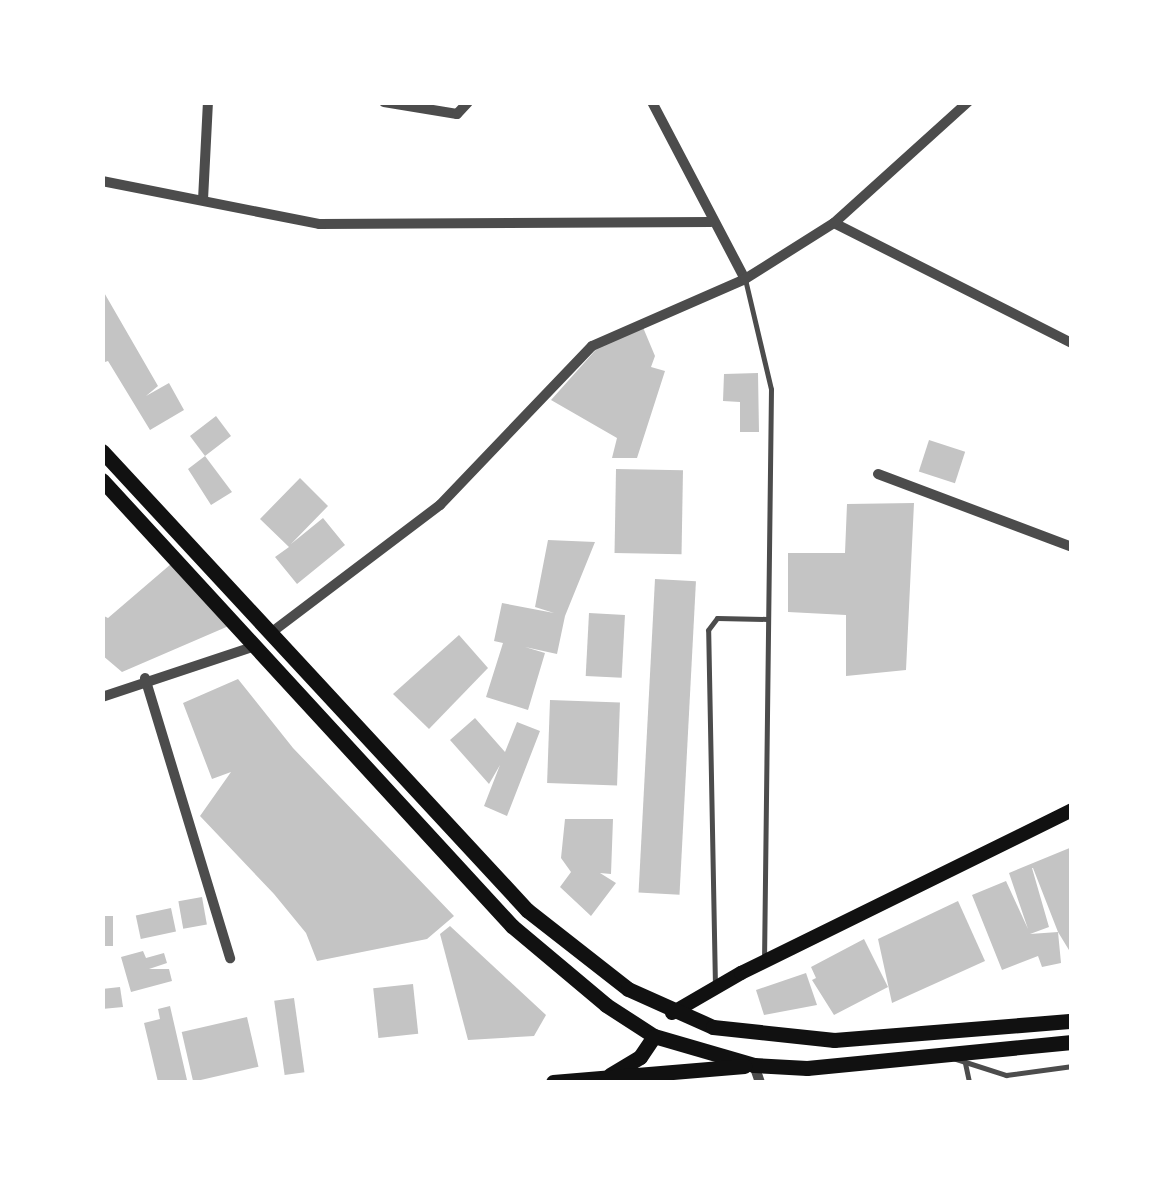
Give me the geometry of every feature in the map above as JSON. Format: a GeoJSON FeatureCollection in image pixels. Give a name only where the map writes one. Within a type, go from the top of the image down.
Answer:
{"type":"FeatureCollection","features":[{"type":"Feature","properties":{"kind":"main road"},"geometry":{"type":"LineString","coordinates":[[102,451],[527,910],[610,976],[672,1014],[713,1027],[834,1040],[1072,1021]]}},
{"type":"Feature","properties":{"kind":"main road"},"geometry":{"type":"LineString","coordinates":[[102,480],[512,926],[606,1005],[654,1036],[754,1065]]}},
{"type":"Feature","properties":{"kind":"main road"},"geometry":{"type":"LineString","coordinates":[[672,1014],[764,962],[1072,810]]}},
{"type":"Feature","properties":{"kind":"main road"},"geometry":{"type":"LineString","coordinates":[[606,1077],[640,1058],[654,1036]]}},
{"type":"Feature","properties":{"kind":"main road"},"geometry":{"type":"LineString","coordinates":[[554,1082],[754,1065],[807,1068],[1072,1042]]}},
{"type":"Feature","properties":{"kind":"street"},"geometry":{"type":"LineString","coordinates":[[203,200],[208,102]]}},
{"type":"Feature","properties":{"kind":"street"},"geometry":{"type":"LineString","coordinates":[[384,102],[457,114],[468,102]]}},
{"type":"Feature","properties":{"kind":"street"},"geometry":{"type":"LineString","coordinates":[[652,102],[710,222],[745,279]]}},
{"type":"Feature","properties":{"kind":"street"},"geometry":{"type":"LineString","coordinates":[[272,632],[440,505],[592,346],[745,279],[834,223],[968,102]]}},
{"type":"Feature","properties":{"kind":"street"},"geometry":{"type":"LineString","coordinates":[[102,181],[319,224],[710,222]]}},
{"type":"Feature","properties":{"kind":"street"},"geometry":{"type":"LineString","coordinates":[[834,223],[1072,343]]}},
{"type":"Feature","properties":{"kind":"street"},"geometry":{"type":"LineString","coordinates":[[878,474],[1072,547]]}},
{"type":"Feature","properties":{"kind":"street"},"geometry":{"type":"LineString","coordinates":[[102,697],[145,678],[256,645]]}},
{"type":"Feature","properties":{"kind":"street"},"geometry":{"type":"LineString","coordinates":[[145,678],[230,958]]}},
{"type":"Feature","properties":{"kind":"street"},"geometry":{"type":"LineString","coordinates":[[754,1065],[760,1082]]}},
{"type":"Feature","properties":{"kind":"lane"},"geometry":{"type":"LineString","coordinates":[[745,279],[771,389],[764,962]]}},
{"type":"Feature","properties":{"kind":"lane"},"geometry":{"type":"LineString","coordinates":[[715,989],[708,630],[717,618],[767,618]]}},
{"type":"Feature","properties":{"kind":"lane"},"geometry":{"type":"LineString","coordinates":[[946,1055],[986,1072],[1072,1066]]}},
{"type":"Feature","properties":{"kind":"lane"},"geometry":{"type":"LineString","coordinates":[[965,1063],[969,1082]]}},
{"type":"Feature","properties":{"kind":"lane"},"geometry":{"type":"LineString","coordinates":[[986,1072],[988,1082]]}},
{"type":"Feature","properties":{"kind":"building"},"geometry":{"type":"Polygon","coordinates":[[[102,289],[158,386],[146,396],[169,383],[184,410],[150,430],[108,361],[102,363],[102,289]]]}},
{"type":"Feature","properties":{"kind":"building"},"geometry":{"type":"Polygon","coordinates":[[[642,325],[655,356],[651,367],[665,371],[637,458],[612,458],[617,438],[551,400],[601,344],[642,325]]]}},
{"type":"Feature","properties":{"kind":"building"},"geometry":{"type":"Polygon","coordinates":[[[758,373],[759,432],[740,432],[740,402],[723,401],[724,374],[758,373]]]}},
{"type":"Feature","properties":{"kind":"building"},"geometry":{"type":"Polygon","coordinates":[[[216,416],[231,436],[205,456],[190,436],[216,416]]]}},
{"type":"Feature","properties":{"kind":"building"},"geometry":{"type":"Polygon","coordinates":[[[929,440],[965,452],[955,483],[919,471],[929,440]]]}},
{"type":"Feature","properties":{"kind":"building"},"geometry":{"type":"Polygon","coordinates":[[[205,456],[232,492],[211,505],[188,469],[205,456]]]}},
{"type":"Feature","properties":{"kind":"building"},"geometry":{"type":"Polygon","coordinates":[[[616,469],[683,470],[682,554],[615,553],[616,469]]]}},
{"type":"Feature","properties":{"kind":"building"},"geometry":{"type":"Polygon","coordinates":[[[300,478],[328,506],[291,544],[323,518],[345,545],[297,584],[275,557],[289,547],[260,519],[300,478]]]}},
{"type":"Feature","properties":{"kind":"building"},"geometry":{"type":"Polygon","coordinates":[[[914,503],[906,670],[846,676],[846,615],[788,612],[788,553],[845,553],[847,504],[914,503]]]}},
{"type":"Feature","properties":{"kind":"building"},"geometry":{"type":"Polygon","coordinates":[[[548,540],[595,542],[565,616],[557,654],[525,647],[545,653],[528,710],[486,697],[503,643],[494,641],[502,603],[554,613],[535,607],[548,540]]]}},
{"type":"Feature","properties":{"kind":"building"},"geometry":{"type":"Polygon","coordinates":[[[171,564],[231,625],[122,672],[102,655],[102,615],[108,618],[171,564]]]}},
{"type":"Feature","properties":{"kind":"building"},"geometry":{"type":"Polygon","coordinates":[[[655,579],[696,581],[680,895],[639,893],[655,579]]]}},
{"type":"Feature","properties":{"kind":"building"},"geometry":{"type":"Polygon","coordinates":[[[589,613],[625,615],[622,678],[586,676],[589,613]]]}},
{"type":"Feature","properties":{"kind":"building"},"geometry":{"type":"Polygon","coordinates":[[[459,635],[488,668],[429,729],[393,694],[459,635]]]}},
{"type":"Feature","properties":{"kind":"building"},"geometry":{"type":"Polygon","coordinates":[[[238,679],[293,748],[454,916],[427,939],[317,961],[306,933],[200,816],[231,772],[212,779],[183,703],[238,679]]]}},
{"type":"Feature","properties":{"kind":"building"},"geometry":{"type":"Polygon","coordinates":[[[550,700],[620,702],[617,785],[547,783],[550,700]]]}},
{"type":"Feature","properties":{"kind":"building"},"geometry":{"type":"Polygon","coordinates":[[[475,718],[505,752],[517,722],[540,731],[507,816],[484,806],[500,765],[489,784],[450,740],[475,718]]]}},
{"type":"Feature","properties":{"kind":"building"},"geometry":{"type":"Polygon","coordinates":[[[565,819],[613,819],[611,874],[600,873],[616,883],[591,916],[560,887],[571,872],[561,858],[565,819]]]}},
{"type":"Feature","properties":{"kind":"building"},"geometry":{"type":"Polygon","coordinates":[[[1072,847],[1072,955],[1058,932],[1061,963],[1042,967],[1038,956],[1002,970],[972,895],[1006,881],[1028,929],[1009,873],[1072,847]],[[1033,868],[1049,927],[1030,934],[1058,932],[1033,868]]]}},
{"type":"Feature","properties":{"kind":"building"},"geometry":{"type":"Polygon","coordinates":[[[202,897],[207,925],[183,929],[178,901],[202,897]]]}},
{"type":"Feature","properties":{"kind":"building"},"geometry":{"type":"Polygon","coordinates":[[[958,901],[985,961],[892,1003],[878,939],[958,901]]]}},
{"type":"Feature","properties":{"kind":"building"},"geometry":{"type":"Polygon","coordinates":[[[171,908],[176,931],[141,939],[136,915],[171,908]]]}},
{"type":"Feature","properties":{"kind":"building"},"geometry":{"type":"Polygon","coordinates":[[[102,916],[113,916],[113,946],[102,946],[102,916]]]}},
{"type":"Feature","properties":{"kind":"building"},"geometry":{"type":"Polygon","coordinates":[[[450,926],[546,1015],[534,1036],[468,1040],[440,934],[450,926]]]}},
{"type":"Feature","properties":{"kind":"building"},"geometry":{"type":"Polygon","coordinates":[[[864,939],[888,987],[834,1015],[812,980],[816,978],[811,967],[864,939]]]}},
{"type":"Feature","properties":{"kind":"building"},"geometry":{"type":"Polygon","coordinates":[[[143,951],[146,958],[164,953],[167,963],[149,969],[169,969],[172,981],[131,992],[121,957],[143,951]]]}},
{"type":"Feature","properties":{"kind":"building"},"geometry":{"type":"Polygon","coordinates":[[[806,973],[817,1005],[764,1015],[756,990],[806,973]]]}},
{"type":"Feature","properties":{"kind":"building"},"geometry":{"type":"Polygon","coordinates":[[[413,984],[418,1034],[378,1038],[373,988],[413,984]]]}},
{"type":"Feature","properties":{"kind":"building"},"geometry":{"type":"Polygon","coordinates":[[[120,987],[123,1007],[102,1009],[102,989],[120,987]]]}},
{"type":"Feature","properties":{"kind":"building"},"geometry":{"type":"Polygon","coordinates":[[[294,998],[304,1072],[285,1075],[274,1001],[294,998]]]}},
{"type":"Feature","properties":{"kind":"building"},"geometry":{"type":"Polygon","coordinates":[[[170,1006],[187,1080],[158,1082],[144,1023],[160,1019],[158,1009],[170,1006]]]}},
{"type":"Feature","properties":{"kind":"building"},"geometry":{"type":"Polygon","coordinates":[[[247,1017],[258,1067],[193,1082],[182,1032],[247,1017]]]}}]}
